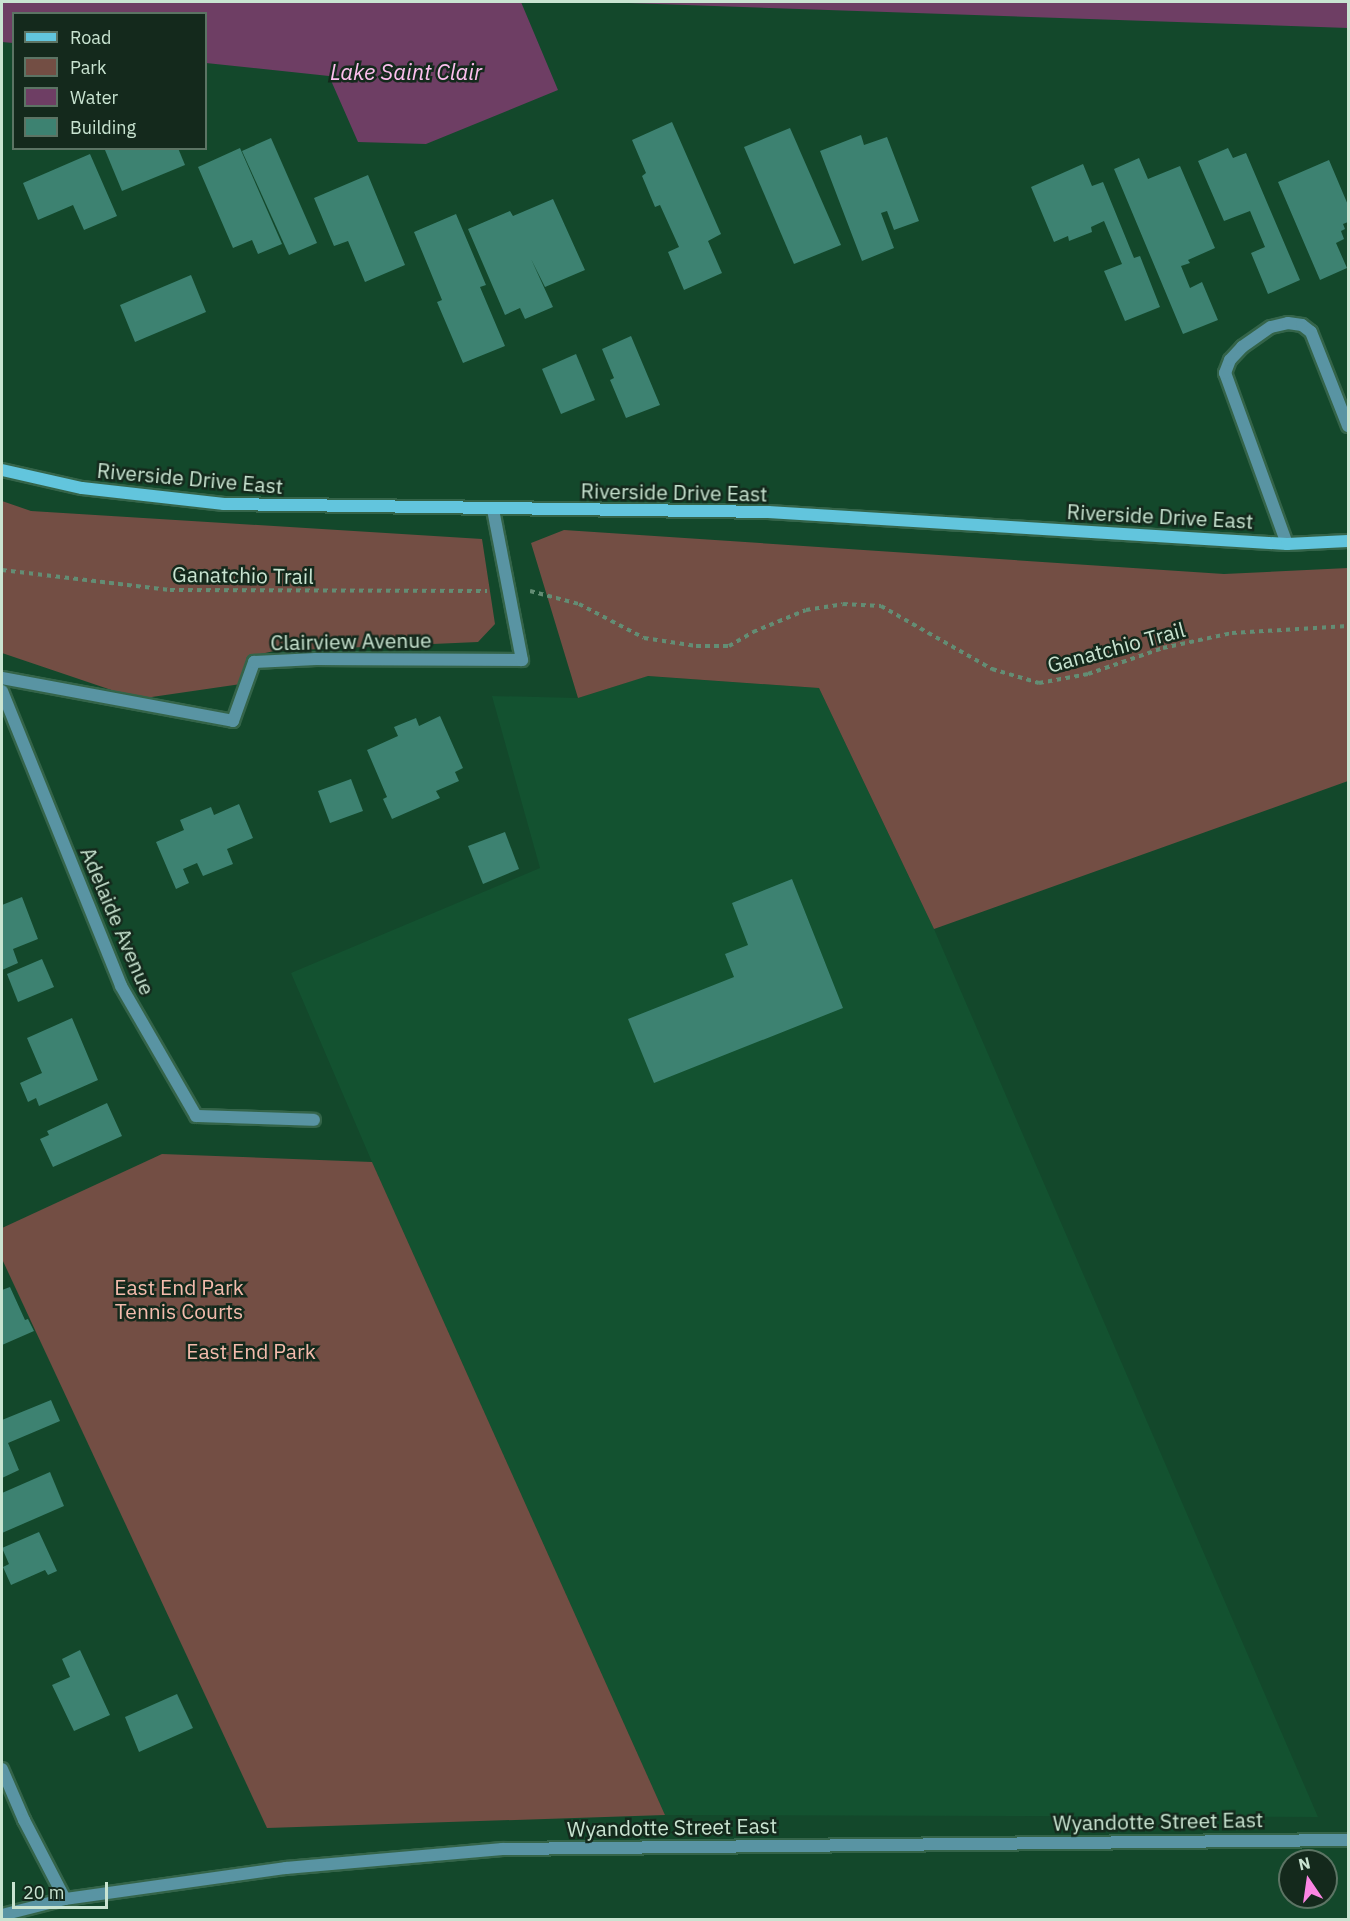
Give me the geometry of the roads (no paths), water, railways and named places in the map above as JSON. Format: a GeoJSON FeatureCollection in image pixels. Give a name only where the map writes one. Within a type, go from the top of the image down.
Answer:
{"type":"FeatureCollection","features":[{"type":"Feature","properties":{"kind":"main road","name":"Riverside Drive East"},"geometry":{"type":"LineString","coordinates":[[2,470],[82,488],[224,504],[493,510],[768,512],[1287,544],[1348,541]]}},
{"type":"Feature","properties":{"kind":"street"},"geometry":{"type":"LineString","coordinates":[[1287,544],[1225,372],[1230,360],[1242,347],[1271,327],[1288,323],[1302,325],[1311,332],[1348,426]]}},
{"type":"Feature","properties":{"kind":"street","name":"Clairview Avenue"},"geometry":{"type":"LineString","coordinates":[[2,678],[233,721],[254,662],[316,659],[522,660],[493,510]]}},
{"type":"Feature","properties":{"kind":"street","name":"Adelaide Avenue"},"geometry":{"type":"LineString","coordinates":[[2,691],[121,986],[196,1116],[314,1120]]}},
{"type":"Feature","properties":{"kind":"street"},"geometry":{"type":"LineString","coordinates":[[2,1769],[24,1820],[65,1899]]}},
{"type":"Feature","properties":{"kind":"street","name":"Wyandotte Street East"},"geometry":{"type":"LineString","coordinates":[[2,1915],[65,1899],[286,1868],[502,1849],[1348,1840]]}},
{"type":"Feature","properties":{"kind":"water","name":"Lake Saint Clair"},"geometry":{"type":"Polygon","coordinates":[[[2,2],[521,2],[558,90],[426,144],[358,142],[329,76],[207,63],[207,12],[12,12],[12,43],[2,42],[2,2]]]}},
{"type":"Feature","properties":{"kind":"water"},"geometry":{"type":"Polygon","coordinates":[[[600,2],[1348,2],[1348,28],[600,2]]]}},
{"type":"Feature","properties":{"kind":"park label","name":"East End Park Tennis Courts"},"geometry":{"type":"Point","coordinates":[179,1299]}},
{"type":"Feature","properties":{"kind":"park label","name":"East End Park"},"geometry":{"type":"Point","coordinates":[251,1351]}}]}
